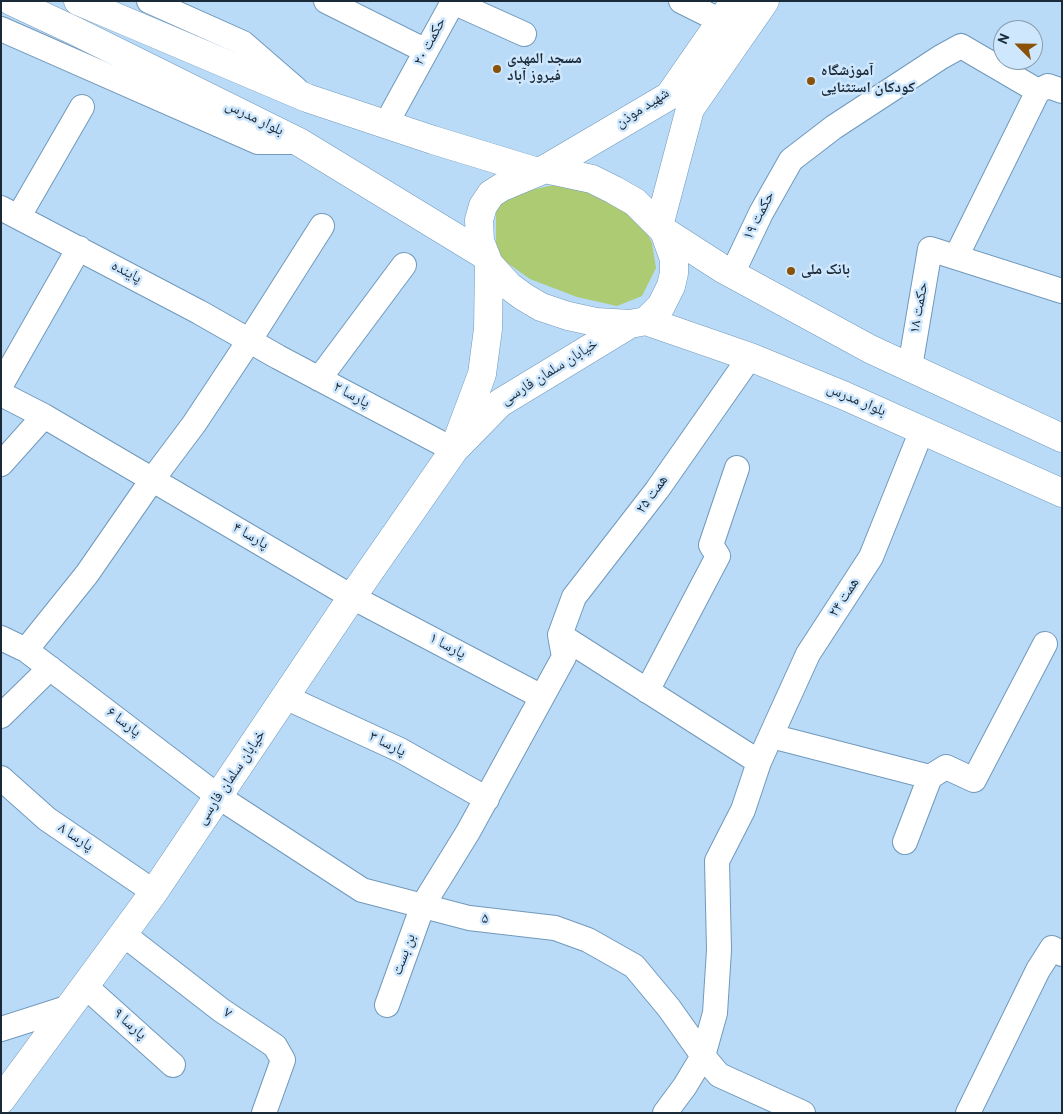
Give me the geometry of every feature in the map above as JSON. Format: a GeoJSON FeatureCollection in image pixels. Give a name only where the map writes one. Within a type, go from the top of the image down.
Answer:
{"type":"FeatureCollection","features":[{"type":"Feature","properties":{"kind":"main road","name":"بلوار مدرس"},"geometry":{"type":"LineString","coordinates":[[11,1],[75,30],[299,142],[487,260]]}},
{"type":"Feature","properties":{"kind":"main road"},"geometry":{"type":"LineString","coordinates":[[78,1],[307,98],[386,124],[541,170],[592,179],[635,202],[661,229],[732,274],[870,348],[1062,438]]}},
{"type":"Feature","properties":{"kind":"main road","name":"شهید موذن"},"geometry":{"type":"LineString","coordinates":[[541,170],[669,96],[732,19],[765,1]]}},
{"type":"Feature","properties":{"kind":"main road","name":"شهید موذن"},"geometry":{"type":"LineString","coordinates":[[661,229],[690,109],[732,19]]}},
{"type":"Feature","properties":{"kind":"main road"},"geometry":{"type":"LineString","coordinates":[[541,170],[502,187],[491,194],[483,206],[479,220],[480,241],[487,260],[509,286],[541,307],[568,316],[596,322],[638,322],[661,306],[671,286],[674,273],[674,259],[661,229]]}},
{"type":"Feature","properties":{"kind":"main road","name":"خیابان سلمان فارسی"},"geometry":{"type":"LineString","coordinates":[[454,450],[482,374],[488,329],[487,260]]}},
{"type":"Feature","properties":{"kind":"main road","name":"بلوار مدرس"},"geometry":{"type":"LineString","coordinates":[[638,322],[750,357],[845,396],[1062,493]]}},
{"type":"Feature","properties":{"kind":"main road","name":"خیابان سلمان فارسی"},"geometry":{"type":"LineString","coordinates":[[1,1100],[154,892],[352,597],[454,450],[500,403],[638,322]]}},
{"type":"Feature","properties":{"kind":"street"},"geometry":{"type":"LineString","coordinates":[[149,1],[243,43],[307,98]]}},
{"type":"Feature","properties":{"kind":"street"},"geometry":{"type":"LineString","coordinates":[[326,1],[426,51]]}},
{"type":"Feature","properties":{"kind":"street"},"geometry":{"type":"LineString","coordinates":[[681,1],[732,19]]}},
{"type":"Feature","properties":{"kind":"street","name":"حکمت ۲۰"},"geometry":{"type":"LineString","coordinates":[[386,124],[452,2],[524,34]]}},
{"type":"Feature","properties":{"kind":"street"},"geometry":{"type":"LineString","coordinates":[[1,29],[258,142],[299,142]]}},
{"type":"Feature","properties":{"kind":"street","name":"حکمت ۱۹"},"geometry":{"type":"LineString","coordinates":[[732,274],[760,213],[791,160],[834,127],[941,57],[961,46],[1038,90]]}},
{"type":"Feature","properties":{"kind":"street"},"geometry":{"type":"LineString","coordinates":[[1062,91],[1048,86],[1038,90],[956,257],[1062,291]]}},
{"type":"Feature","properties":{"kind":"street"},"geometry":{"type":"LineString","coordinates":[[10,212],[82,107]]}},
{"type":"Feature","properties":{"kind":"street","name":"پاینده"},"geometry":{"type":"LineString","coordinates":[[10,212],[199,312],[249,341]]}},
{"type":"Feature","properties":{"kind":"street"},"geometry":{"type":"LineString","coordinates":[[26,650],[87,574],[150,478],[194,424],[322,226]]}},
{"type":"Feature","properties":{"kind":"street"},"geometry":{"type":"LineString","coordinates":[[1,385],[79,248]]}},
{"type":"Feature","properties":{"kind":"street","name":"حکمت ۱۸"},"geometry":{"type":"LineString","coordinates":[[910,367],[930,249],[956,257]]}},
{"type":"Feature","properties":{"kind":"street"},"geometry":{"type":"LineString","coordinates":[[319,379],[404,265]]}},
{"type":"Feature","properties":{"kind":"street","name":"پارسا ۲"},"geometry":{"type":"LineString","coordinates":[[249,341],[454,450]]}},
{"type":"Feature","properties":{"kind":"street","name":"همت ۲۵"},"geometry":{"type":"LineString","coordinates":[[560,635],[574,597],[657,490],[750,357]]}},
{"type":"Feature","properties":{"kind":"street","name":"پارسا ۴"},"geometry":{"type":"LineString","coordinates":[[1,394],[44,416],[352,597]]}},
{"type":"Feature","properties":{"kind":"street"},"geometry":{"type":"LineString","coordinates":[[1,464],[44,416]]}},
{"type":"Feature","properties":{"kind":"street","name":"همت ۲۴"},"geometry":{"type":"LineString","coordinates":[[665,1113],[685,1086],[703,1056],[715,1013],[719,950],[717,862],[743,810],[759,762],[808,654],[871,557],[922,430]]}},
{"type":"Feature","properties":{"kind":"street"},"geometry":{"type":"LineString","coordinates":[[647,691],[718,556],[710,545],[737,468]]}},
{"type":"Feature","properties":{"kind":"street","name":"پارسا ۱"},"geometry":{"type":"LineString","coordinates":[[352,597],[542,697]]}},
{"type":"Feature","properties":{"kind":"street"},"geometry":{"type":"LineString","coordinates":[[560,635],[759,762]]}},
{"type":"Feature","properties":{"kind":"street","name":"بن بست"},"geometry":{"type":"LineString","coordinates":[[387,1006],[423,906],[468,832],[564,657],[560,635]]}},
{"type":"Feature","properties":{"kind":"street","name":"پارسا ۶"},"geometry":{"type":"LineString","coordinates":[[1,638],[26,650],[219,797]]}},
{"type":"Feature","properties":{"kind":"street"},"geometry":{"type":"LineString","coordinates":[[905,842],[930,777],[946,766],[974,780],[1045,644]]}},
{"type":"Feature","properties":{"kind":"street"},"geometry":{"type":"LineString","coordinates":[[1,716],[50,668]]}},
{"type":"Feature","properties":{"kind":"street","name":"پارسا ۳"},"geometry":{"type":"LineString","coordinates":[[285,697],[400,750],[486,799]]}},
{"type":"Feature","properties":{"kind":"street"},"geometry":{"type":"LineString","coordinates":[[771,736],[930,777]]}},
{"type":"Feature","properties":{"kind":"street","name":"پارسا ۸"},"geometry":{"type":"LineString","coordinates":[[1,778],[47,819],[154,892]]}},
{"type":"Feature","properties":{"kind":"street","name":"۵"},"geometry":{"type":"LineString","coordinates":[[219,797],[362,890],[468,918],[555,928],[588,940],[634,966],[669,1008],[718,1075],[803,1113]]}},
{"type":"Feature","properties":{"kind":"street","name":"۷"},"geometry":{"type":"LineString","coordinates":[[124,934],[221,1010],[275,1046],[283,1060],[264,1113]]}},
{"type":"Feature","properties":{"kind":"street"},"geometry":{"type":"LineString","coordinates":[[968,1113],[1038,970],[1052,948],[1062,954]]}},
{"type":"Feature","properties":{"kind":"street"},"geometry":{"type":"LineString","coordinates":[[1,1029],[77,997]]}},
{"type":"Feature","properties":{"kind":"street","name":"پارسا ۹"},"geometry":{"type":"LineString","coordinates":[[77,997],[174,1065]]}},
{"type":"Feature","properties":{"kind":"green space"},"geometry":{"type":"Polygon","coordinates":[[[563,183],[622,206],[644,227],[652,243],[656,268],[642,296],[617,306],[577,297],[530,279],[496,255],[496,205],[526,191],[563,183]]]}},
{"type":"Feature","properties":{"kind":"place","name":"مسجد المهدی فیروز آباد"},"geometry":{"type":"Point","coordinates":[497,69]}},
{"type":"Feature","properties":{"kind":"place","name":"آموزشگاه کودکان استثنایی"},"geometry":{"type":"Point","coordinates":[811,81]}},
{"type":"Feature","properties":{"kind":"place","name":"بانک ملی"},"geometry":{"type":"Point","coordinates":[791,271]}}]}
